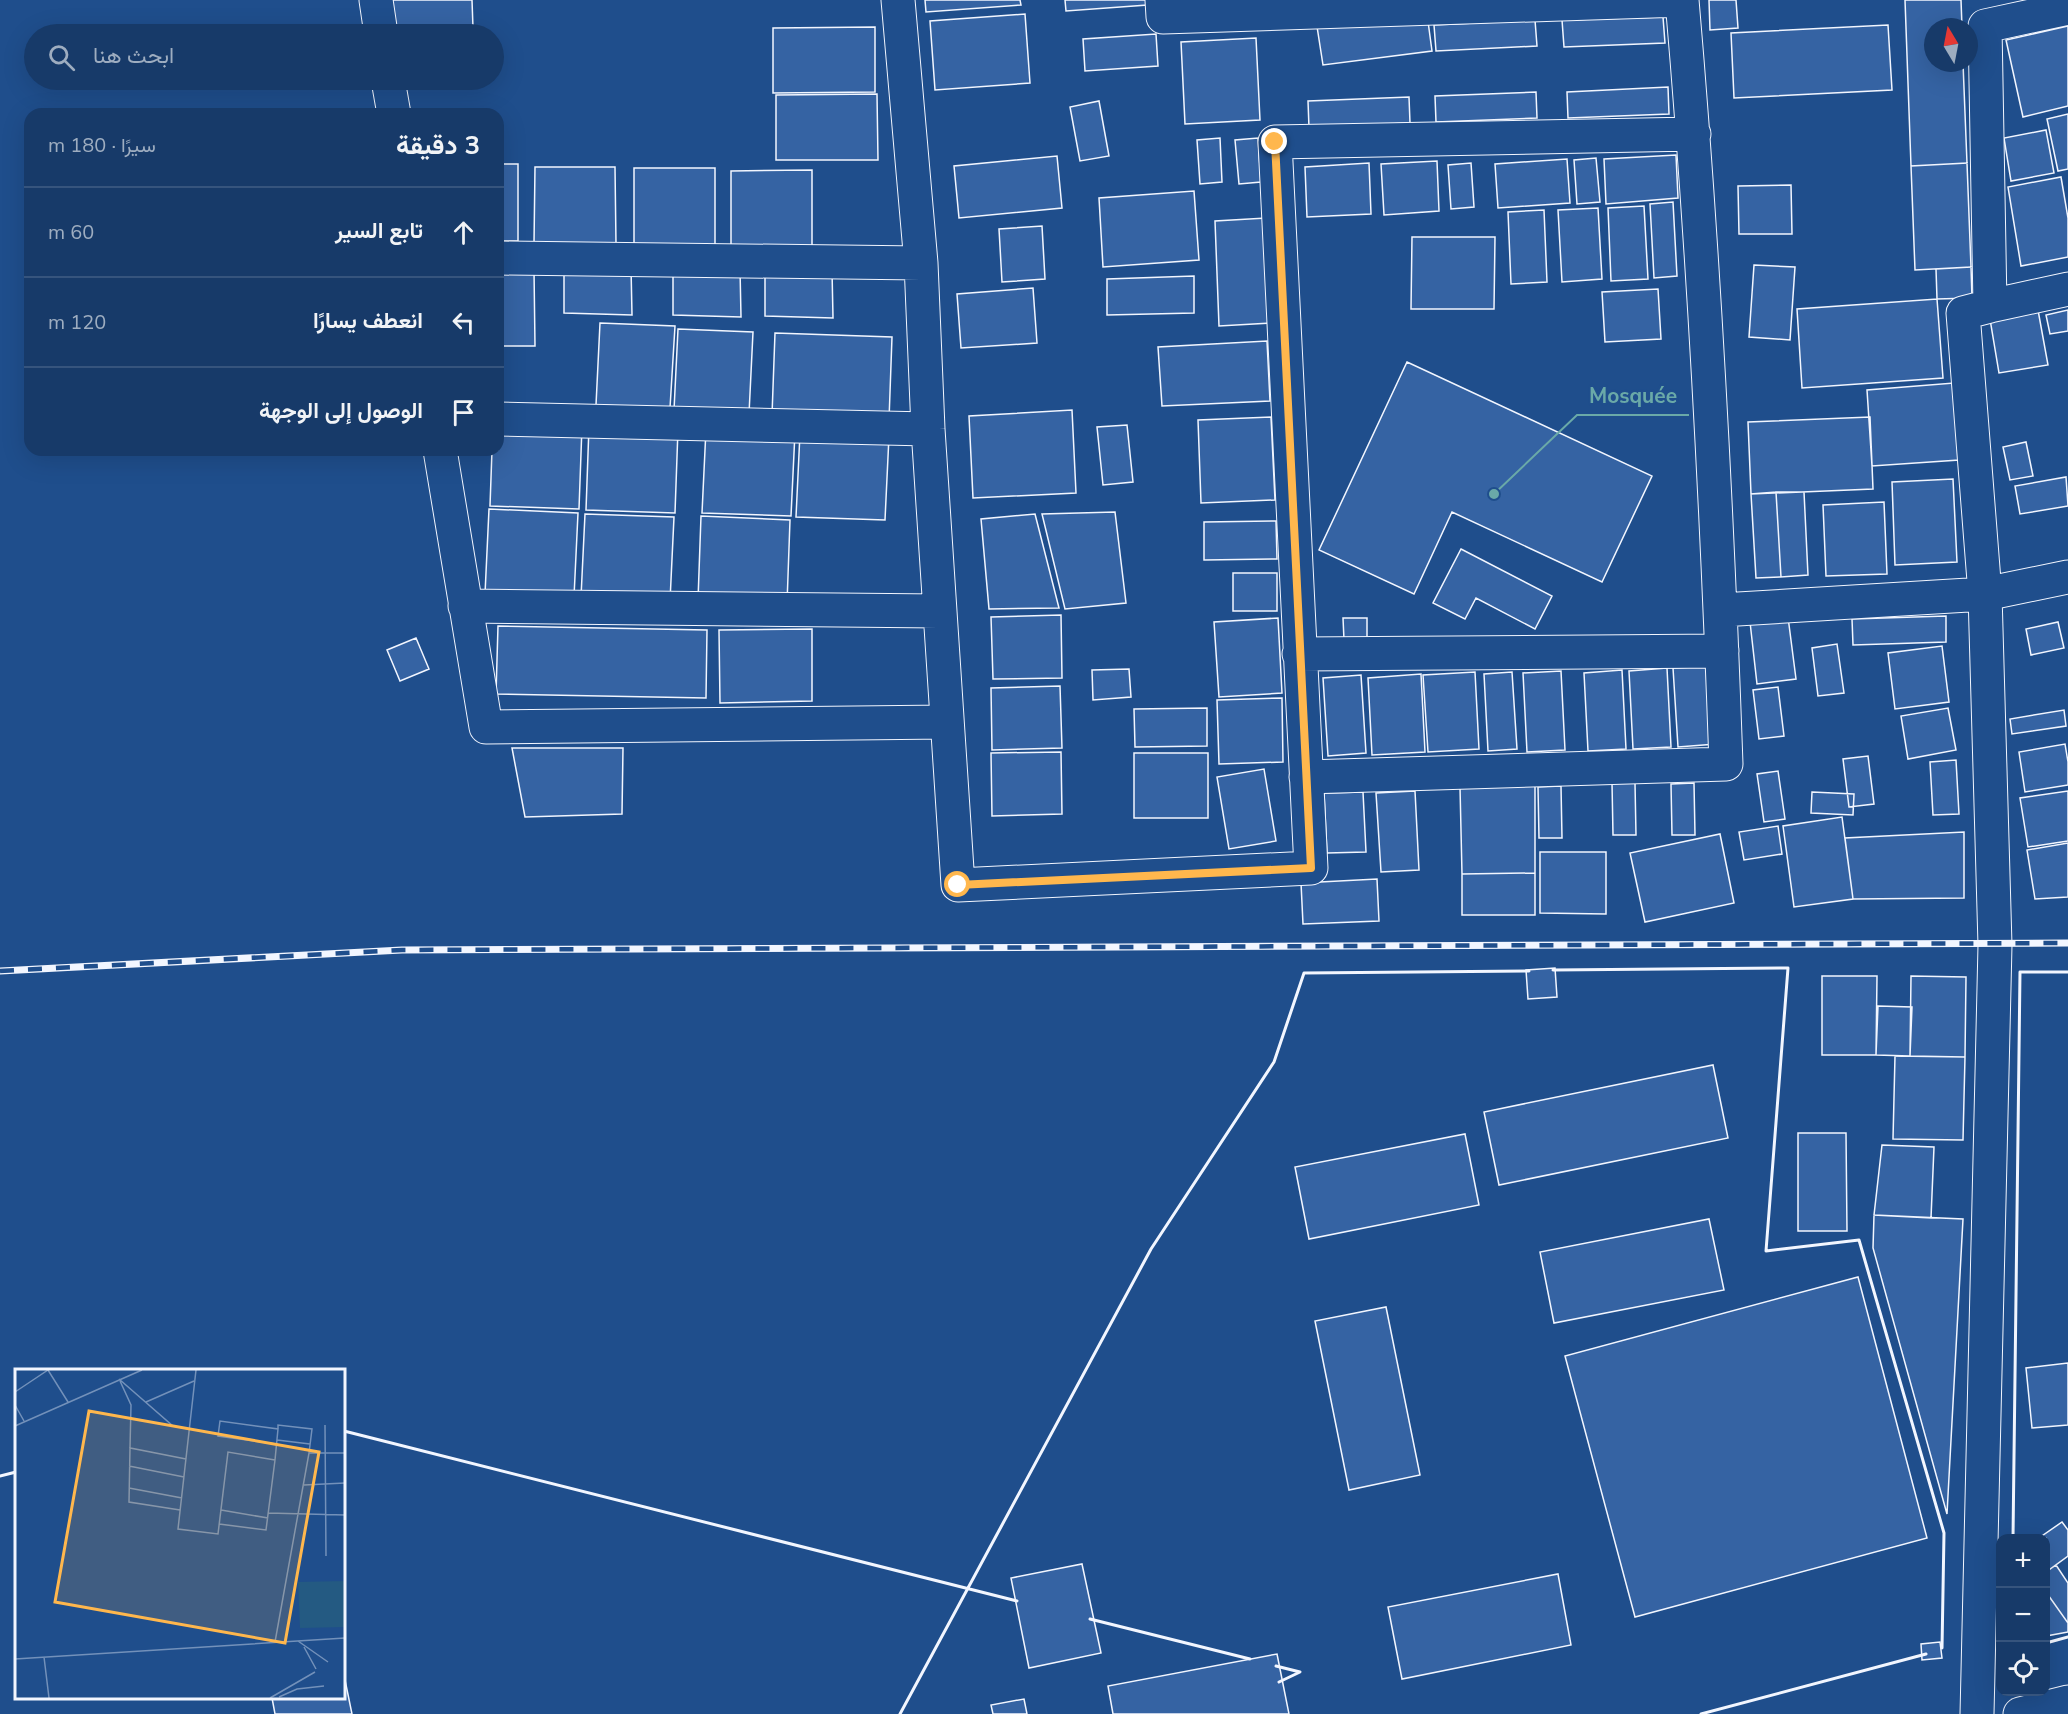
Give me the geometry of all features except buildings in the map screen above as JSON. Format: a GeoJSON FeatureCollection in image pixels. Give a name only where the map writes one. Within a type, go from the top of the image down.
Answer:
{"type":"FeatureCollection","features":[{"type":"Feature","properties":{"kind":"street"},"geometry":{"type":"LineString","coordinates":[[376,0],[380,24]]}},
{"type":"Feature","properties":{"kind":"street"},"geometry":{"type":"LineString","coordinates":[[898,0],[921,262],[928,429],[958,885],[1311,868],[1275,142],[1694,134]]}},
{"type":"Feature","properties":{"kind":"street"},"geometry":{"type":"LineString","coordinates":[[1162,0],[1163,17],[1682,0],[1694,134],[1721,610],[1726,764],[1306,777]]}},
{"type":"Feature","properties":{"kind":"street"},"geometry":{"type":"LineString","coordinates":[[1990,306],[1984,13],[2068,8]]}},
{"type":"Feature","properties":{"kind":"street"},"geometry":{"type":"LineString","coordinates":[[390,90],[393,108]]}},
{"type":"Feature","properties":{"kind":"street"},"geometry":{"type":"LineString","coordinates":[[504,258],[921,262]]}},
{"type":"Feature","properties":{"kind":"street"},"geometry":{"type":"LineString","coordinates":[[1977,1714],[1995,945],[1985,594],[1963,313],[2068,289]]}},
{"type":"Feature","properties":{"kind":"street"},"geometry":{"type":"LineString","coordinates":[[504,419],[928,429]]}},
{"type":"Feature","properties":{"kind":"street"},"geometry":{"type":"LineString","coordinates":[[441,456],[486,727],[946,722]]}},
{"type":"Feature","properties":{"kind":"street"},"geometry":{"type":"LineString","coordinates":[[1721,610],[1985,594],[2068,577]]}},
{"type":"Feature","properties":{"kind":"street"},"geometry":{"type":"LineString","coordinates":[[465,606],[939,611]]}},
{"type":"Feature","properties":{"kind":"street"},"geometry":{"type":"LineString","coordinates":[[1299,654],[1722,651]]}},
{"type":"Feature","properties":{"kind":"street"},"geometry":{"type":"LineString","coordinates":[[2020,1714],[2068,1702]]}},
{"type":"Feature","properties":{"kind":"railway"},"geometry":{"type":"LineString","coordinates":[[0,971],[402,950],[2068,943]]}},
{"type":"Feature","properties":{"kind":"wall"},"geometry":{"type":"LineString","coordinates":[[1553,970],[1788,968],[1766,1251],[1859,1240],[1944,1533],[1942,1648]]}},
{"type":"Feature","properties":{"kind":"wall"},"geometry":{"type":"LineString","coordinates":[[900,1714],[1151,1249],[1274,1062],[1304,973],[1529,971]]}},
{"type":"Feature","properties":{"kind":"wall"},"geometry":{"type":"LineString","coordinates":[[2013,1534],[2020,972],[2068,972]]}},
{"type":"Feature","properties":{"kind":"wall"},"geometry":{"type":"LineString","coordinates":[[345,1431],[1017,1601]]}},
{"type":"Feature","properties":{"kind":"wall"},"geometry":{"type":"LineString","coordinates":[[0,1476],[15,1472]]}},
{"type":"Feature","properties":{"kind":"wall"},"geometry":{"type":"LineString","coordinates":[[1090,1619],[1250,1659]]}},
{"type":"Feature","properties":{"kind":"wall"},"geometry":{"type":"LineString","coordinates":[[2050,1642],[2068,1637]]}},
{"type":"Feature","properties":{"kind":"wall"},"geometry":{"type":"LineString","coordinates":[[1701,1714],[1926,1654]]}},
{"type":"Feature","properties":{"kind":"wall"},"geometry":{"type":"LineString","coordinates":[[1276,1666],[1300,1672],[1279,1682]]}},
{"type":"Feature","properties":{"kind":"place","name":"Mosquée"},"geometry":{"type":"Point","coordinates":[1494,494]}},
{"type":"Feature","properties":{"kind":"route"},"geometry":{"type":"LineString","coordinates":[[958,885],[1311,868],[1275,142]]}}]}
